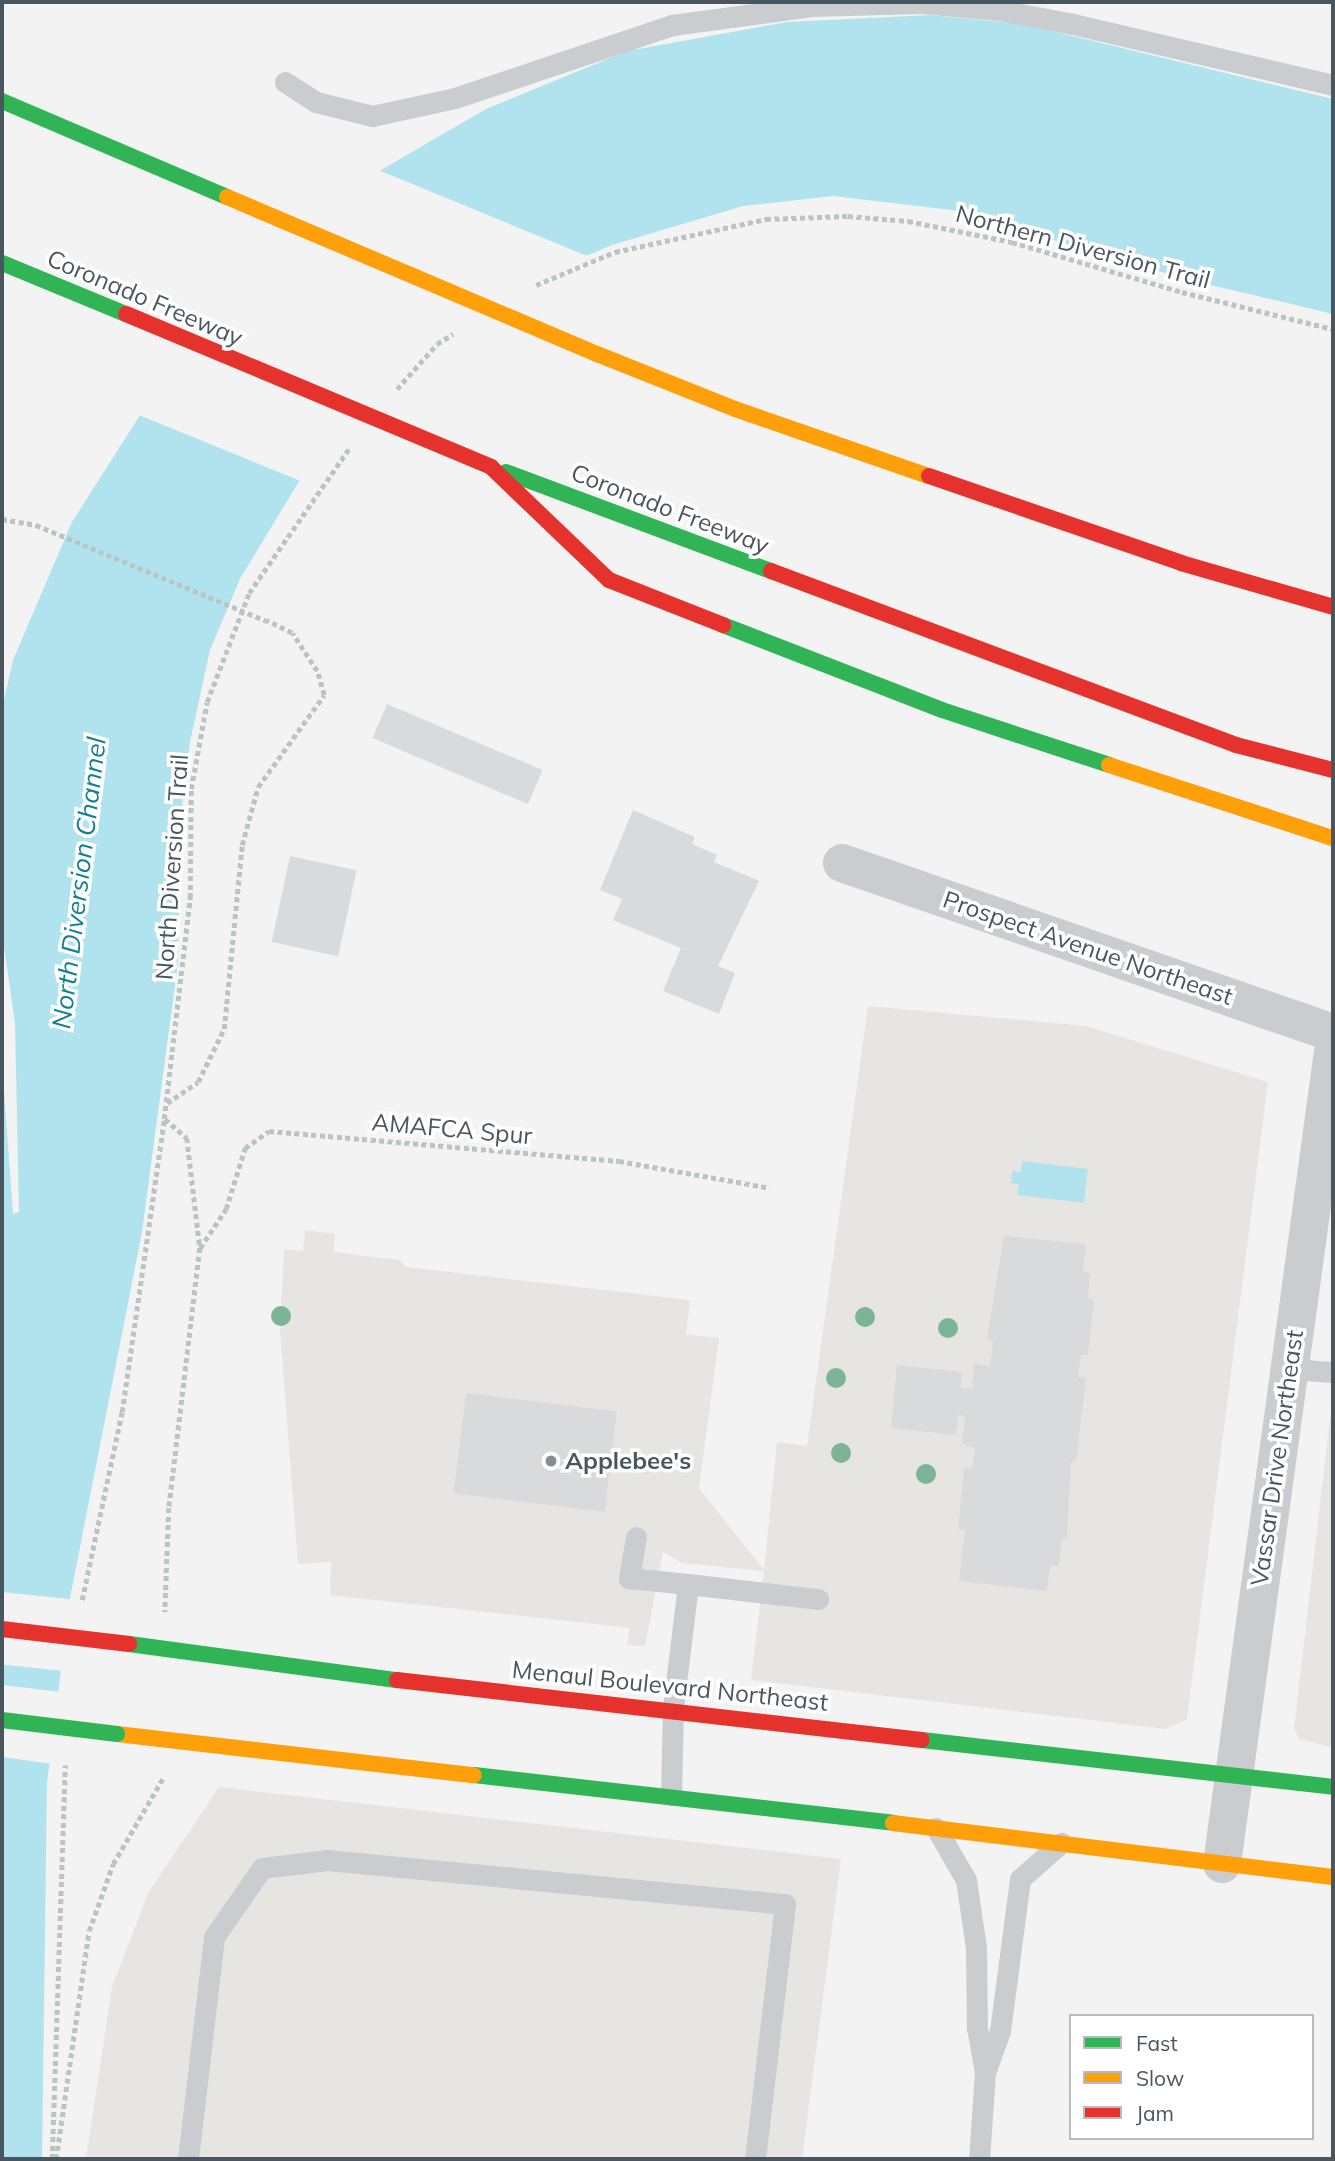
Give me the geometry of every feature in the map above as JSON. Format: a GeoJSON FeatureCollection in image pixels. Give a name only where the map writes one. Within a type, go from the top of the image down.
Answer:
{"type":"FeatureCollection","features":[{"type":"Feature","properties":{"kind":"main road"},"geometry":{"type":"LineString","coordinates":[[2,101],[597,354],[735,409],[1181,563],[1333,607]]}},
{"type":"Feature","properties":{"kind":"main road","name":"Coronado Freeway"},"geometry":{"type":"LineString","coordinates":[[2,263],[491,467],[1236,745],[1333,770]]}},
{"type":"Feature","properties":{"kind":"main road"},"geometry":{"type":"LineString","coordinates":[[491,467],[609,580],[942,710],[1333,838]]}},
{"type":"Feature","properties":{"kind":"main road","name":"Menaul Boulevard Northeast"},"geometry":{"type":"LineString","coordinates":[[2,1629],[129,1644],[261,1664],[673,1708],[1333,1787]]}},
{"type":"Feature","properties":{"kind":"main road"},"geometry":{"type":"LineString","coordinates":[[2,1720],[250,1752],[671,1795],[1333,1877]]}},
{"type":"Feature","properties":{"kind":"street","name":"Prospect Avenue Northeast"},"geometry":{"type":"LineString","coordinates":[[842,863],[1333,1033]]}},
{"type":"Feature","properties":{"kind":"street","name":"Vassar Drive Northeast"},"geometry":{"type":"LineString","coordinates":[[1222,1864],[1290,1368],[1323,1201],[1333,1052]]}},
{"type":"Feature","properties":{"kind":"lane"},"geometry":{"type":"LineString","coordinates":[[285,82],[316,102],[372,116],[455,98],[672,25],[812,6],[922,3],[999,10],[1073,24],[1333,85]]}},
{"type":"Feature","properties":{"kind":"lane"},"geometry":{"type":"LineString","coordinates":[[1290,1368],[1333,1372]]}},
{"type":"Feature","properties":{"kind":"lane"},"geometry":{"type":"LineString","coordinates":[[636,1537],[629,1578],[818,1599]]}},
{"type":"Feature","properties":{"kind":"lane"},"geometry":{"type":"LineString","coordinates":[[671,1795],[673,1708],[688,1584]]}},
{"type":"Feature","properties":{"kind":"lane"},"geometry":{"type":"LineString","coordinates":[[936,1828],[966,1880],[976,1948],[977,2028],[985,2075],[979,2159]]}},
{"type":"Feature","properties":{"kind":"lane"},"geometry":{"type":"LineString","coordinates":[[985,2075],[1000,2031],[1020,1879],[1061,1843]]}},
{"type":"Feature","properties":{"kind":"lane"},"geometry":{"type":"LineString","coordinates":[[188,2159],[214,1937],[262,1868],[327,1860],[785,1904],[755,2159]]}},
{"type":"Feature","properties":{"kind":"path","name":"Northern Diversion Trail"},"geometry":{"type":"LineString","coordinates":[[533,287],[615,252],[765,219],[848,216],[908,221],[1012,242],[1182,292],[1333,329]]}},
{"type":"Feature","properties":{"kind":"path"},"geometry":{"type":"LineString","coordinates":[[393,393],[437,344],[461,330]]}},
{"type":"Feature","properties":{"kind":"path","name":"North Diversion Trail"},"geometry":{"type":"LineString","coordinates":[[164,1119],[190,898],[191,789],[206,702],[249,593],[352,443]]}},
{"type":"Feature","properties":{"kind":"path"},"geometry":{"type":"LineString","coordinates":[[2,519],[36,525],[292,633],[317,671],[324,695],[258,787],[242,845],[224,1029],[198,1082],[166,1104]]}},
{"type":"Feature","properties":{"kind":"path","name":"AMAFCA Spur"},"geometry":{"type":"LineString","coordinates":[[200,1248],[226,1209],[245,1148],[269,1130],[620,1161],[769,1188]]}},
{"type":"Feature","properties":{"kind":"shaded area"},"geometry":{"type":"Polygon","coordinates":[[[868,1006],[1086,1026],[1268,1082],[1187,1719],[1166,1729],[751,1680],[764,1571],[682,1563],[663,1552],[645,1646],[627,1645],[630,1628],[330,1595],[331,1562],[298,1564],[280,1330],[284,1249],[303,1251],[305,1230],[335,1234],[334,1252],[400,1260],[406,1267],[690,1300],[686,1334],[719,1338],[699,1488],[764,1570],[777,1442],[807,1446],[868,1006]]]}},
{"type":"Feature","properties":{"kind":"shaded area"},"geometry":{"type":"Polygon","coordinates":[[[1333,1393],[1333,1748],[1299,1739],[1294,1728],[1333,1393]]]}},
{"type":"Feature","properties":{"kind":"shaded area"},"geometry":{"type":"Polygon","coordinates":[[[219,1787],[841,1859],[802,2159],[86,2159],[112,1987],[148,1893],[219,1787]]]}},
{"type":"Feature","properties":{"kind":"water","name":"North Diversion Channel"},"geometry":{"type":"Polygon","coordinates":[[[930,15],[1023,24],[1333,99],[1333,314],[1185,279],[952,210],[833,196],[743,206],[612,245],[493,295],[401,350],[327,435],[240,579],[210,650],[190,742],[180,823],[178,963],[142,1232],[70,1598],[47,1783],[42,2159],[2,2159],[2,1063],[13,1214],[19,1212],[15,1023],[2,933],[2,709],[13,660],[72,522],[202,318],[257,252],[381,170],[486,109],[627,51],[787,22],[930,15]]]}},
{"type":"Feature","properties":{"kind":"water"},"geometry":{"type":"Polygon","coordinates":[[[1022,1161],[1088,1169],[1084,1203],[1017,1195],[1019,1184],[1011,1183],[1012,1171],[1021,1172],[1022,1161]]]}},
{"type":"Feature","properties":{"kind":"pier"},"geometry":{"type":"Polygon","coordinates":[[[376,169],[592,258],[495,298],[403,353],[330,437],[303,482],[134,413],[199,316],[255,250],[376,169]]]}},
{"type":"Feature","properties":{"kind":"pier"},"geometry":{"type":"Polygon","coordinates":[[[2,1592],[74,1600],[66,1671],[2,1664],[2,1592]]]}},
{"type":"Feature","properties":{"kind":"pier"},"geometry":{"type":"Polygon","coordinates":[[[2,1685],[62,1692],[53,1764],[2,1757],[2,1685]]]}},
{"type":"Feature","properties":{"kind":"building"},"geometry":{"type":"Polygon","coordinates":[[[387,704],[543,770],[528,804],[373,738],[387,704]]]}},
{"type":"Feature","properties":{"kind":"building"},"geometry":{"type":"Polygon","coordinates":[[[633,810],[695,837],[692,844],[717,855],[714,862],[759,881],[718,966],[735,973],[719,1014],[663,991],[681,948],[613,920],[622,899],[600,890],[633,810]]]}},
{"type":"Feature","properties":{"kind":"building"},"geometry":{"type":"Polygon","coordinates":[[[290,856],[357,870],[338,956],[272,942],[290,856]]]}},
{"type":"Feature","properties":{"kind":"building"},"geometry":{"type":"Polygon","coordinates":[[[1004,1236],[1086,1244],[1083,1272],[1090,1273],[1088,1299],[1094,1300],[1088,1355],[1081,1355],[1078,1377],[1086,1378],[1076,1462],[1071,1461],[1067,1538],[1062,1539],[1059,1566],[1050,1565],[1047,1591],[959,1581],[965,1530],[958,1529],[964,1468],[972,1469],[975,1449],[962,1443],[965,1416],[958,1415],[956,1435],[891,1428],[897,1365],[962,1372],[961,1388],[972,1389],[974,1364],[990,1366],[993,1340],[987,1339],[1004,1236]]]}},
{"type":"Feature","properties":{"kind":"building"},"geometry":{"type":"Polygon","coordinates":[[[466,1393],[617,1412],[605,1512],[454,1493],[466,1393]]]}},
{"type":"Feature","properties":{"kind":"traffic: fast"},"geometry":{"type":"LineString","coordinates":[[2,101],[227,197]]}},
{"type":"Feature","properties":{"kind":"traffic: fast"},"geometry":{"type":"LineString","coordinates":[[2,263],[126,314]]}},
{"type":"Feature","properties":{"kind":"traffic: fast"},"geometry":{"type":"LineString","coordinates":[[506,472],[771,571]]}},
{"type":"Feature","properties":{"kind":"traffic: fast"},"geometry":{"type":"LineString","coordinates":[[723,625],[942,710],[1109,765]]}},
{"type":"Feature","properties":{"kind":"traffic: fast"},"geometry":{"type":"LineString","coordinates":[[129,1644],[397,1680]]}},
{"type":"Feature","properties":{"kind":"traffic: fast"},"geometry":{"type":"LineString","coordinates":[[2,1720],[117,1734]]}},
{"type":"Feature","properties":{"kind":"traffic: fast"},"geometry":{"type":"LineString","coordinates":[[922,1740],[1333,1787]]}},
{"type":"Feature","properties":{"kind":"traffic: fast"},"geometry":{"type":"LineString","coordinates":[[474,1775],[893,1823]]}},
{"type":"Feature","properties":{"kind":"traffic: slow"},"geometry":{"type":"LineString","coordinates":[[227,197],[597,354]]}},
{"type":"Feature","properties":{"kind":"traffic: slow"},"geometry":{"type":"LineString","coordinates":[[597,354],[735,409],[929,476]]}},
{"type":"Feature","properties":{"kind":"traffic: slow"},"geometry":{"type":"LineString","coordinates":[[1109,765],[1333,838]]}},
{"type":"Feature","properties":{"kind":"traffic: slow"},"geometry":{"type":"LineString","coordinates":[[117,1734],[474,1775]]}},
{"type":"Feature","properties":{"kind":"traffic: slow"},"geometry":{"type":"LineString","coordinates":[[893,1823],[1333,1877]]}},
{"type":"Feature","properties":{"kind":"traffic: jam"},"geometry":{"type":"LineString","coordinates":[[126,314],[491,467]]}},
{"type":"Feature","properties":{"kind":"traffic: jam"},"geometry":{"type":"LineString","coordinates":[[491,467],[609,580],[723,625]]}},
{"type":"Feature","properties":{"kind":"traffic: jam"},"geometry":{"type":"LineString","coordinates":[[929,476],[1181,563],[1333,607]]}},
{"type":"Feature","properties":{"kind":"traffic: jam"},"geometry":{"type":"LineString","coordinates":[[771,571],[1236,745],[1333,770]]}},
{"type":"Feature","properties":{"kind":"traffic: jam"},"geometry":{"type":"LineString","coordinates":[[2,1629],[129,1644]]}},
{"type":"Feature","properties":{"kind":"traffic: jam"},"geometry":{"type":"LineString","coordinates":[[397,1680],[922,1740]]}},
{"type":"Feature","properties":{"kind":"place","name":"Applebee's"},"geometry":{"type":"Point","coordinates":[551,1461]}}]}
